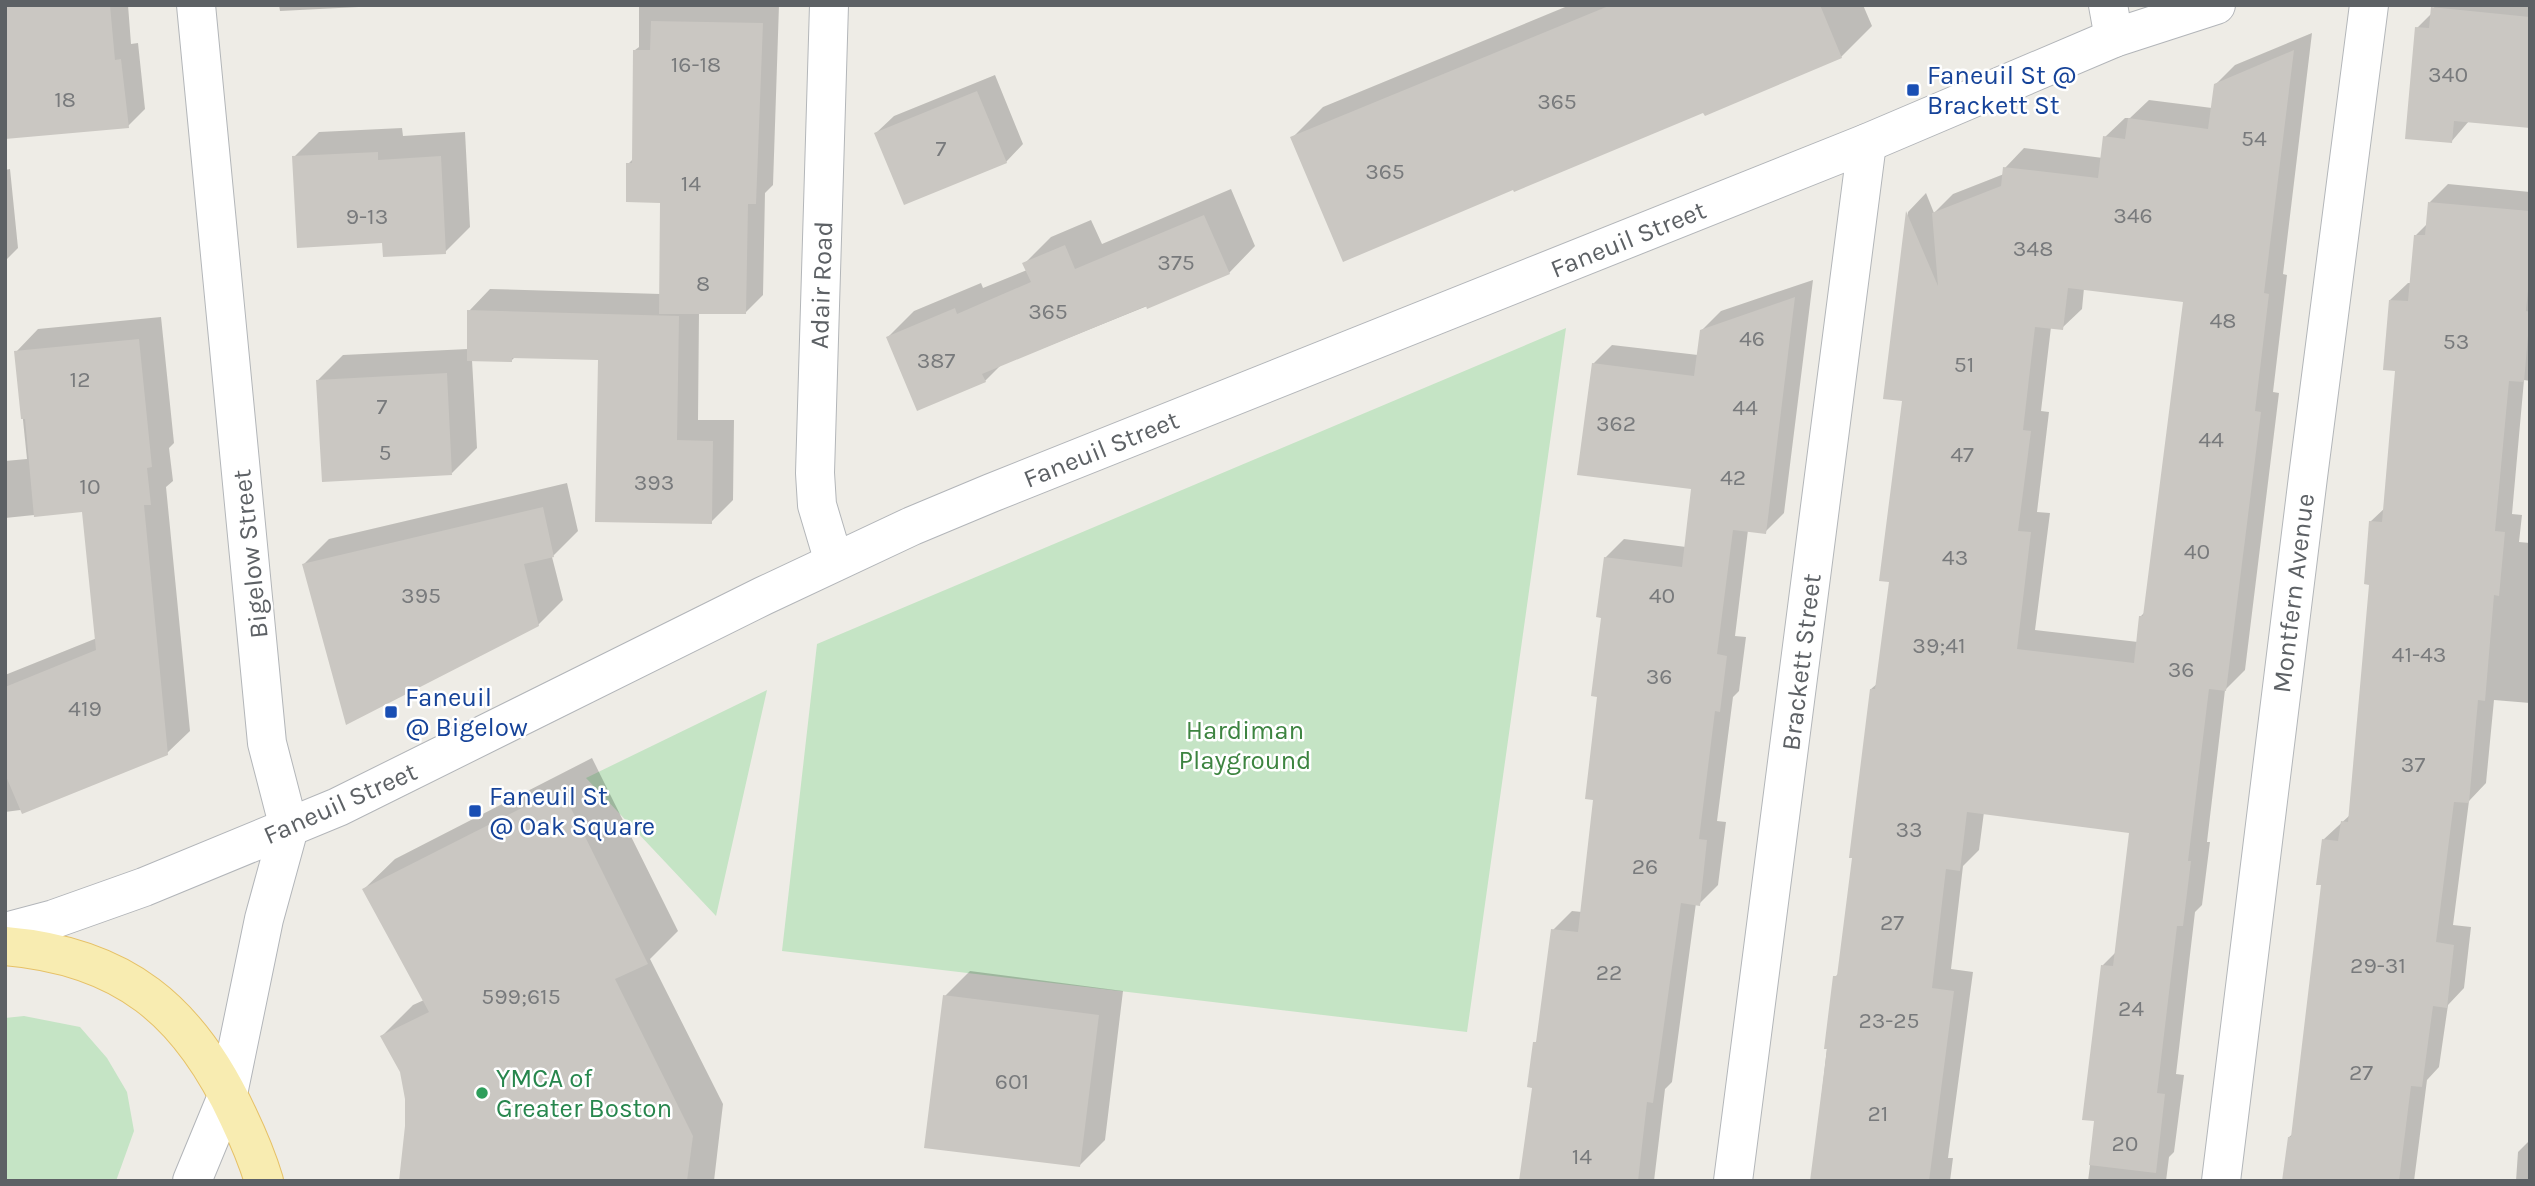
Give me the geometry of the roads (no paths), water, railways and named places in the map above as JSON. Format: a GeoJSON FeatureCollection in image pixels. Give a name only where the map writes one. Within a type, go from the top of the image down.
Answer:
{"type":"FeatureCollection","features":[{"type":"Feature","properties":{"kind":"main road"},"geometry":{"type":"LineString","coordinates":[[5,946],[62,954],[94,965],[128,981],[176,1018],[194,1040],[228,1094],[259,1163],[264,1181]]}},
{"type":"Feature","properties":{"kind":"street","name":"Bigelow Street"},"geometry":{"type":"LineString","coordinates":[[192,1181],[228,1094],[264,919],[289,828],[267,743],[196,5]]}},
{"type":"Feature","properties":{"kind":"street","name":"Adair Road"},"geometry":{"type":"LineString","coordinates":[[829,5],[815,473],[817,505],[834,562]]}},
{"type":"Feature","properties":{"kind":"street","name":"Faneuil Street"},"geometry":{"type":"LineString","coordinates":[[5,932],[54,919],[144,887],[289,828],[374,790],[834,562],[1004,488],[1867,143],[2111,22],[2216,5]]}},
{"type":"Feature","properties":{"kind":"street","name":"Montfern Avenue"},"geometry":{"type":"LineString","coordinates":[[2221,1181],[2369,5]]}},
{"type":"Feature","properties":{"kind":"street","name":"Brackett Street"},"geometry":{"type":"LineString","coordinates":[[1733,1181],[1867,143]]}},
{"type":"Feature","properties":{"kind":"place","name":"Faneuil St @ Brackett St"},"geometry":{"type":"Point","coordinates":[1913,90]}},
{"type":"Feature","properties":{"kind":"place","name":"Faneuil @ Bigelow"},"geometry":{"type":"Point","coordinates":[391,712]}},
{"type":"Feature","properties":{"kind":"place","name":"Faneuil St @ Oak Square"},"geometry":{"type":"Point","coordinates":[475,811]}},
{"type":"Feature","properties":{"kind":"place","name":"YMCA of Greater Boston"},"geometry":{"type":"Point","coordinates":[482,1093]}},
{"type":"Feature","properties":{"kind":"park label","name":"Hardiman Playground"},"geometry":{"type":"Point","coordinates":[1245,745]}}]}
